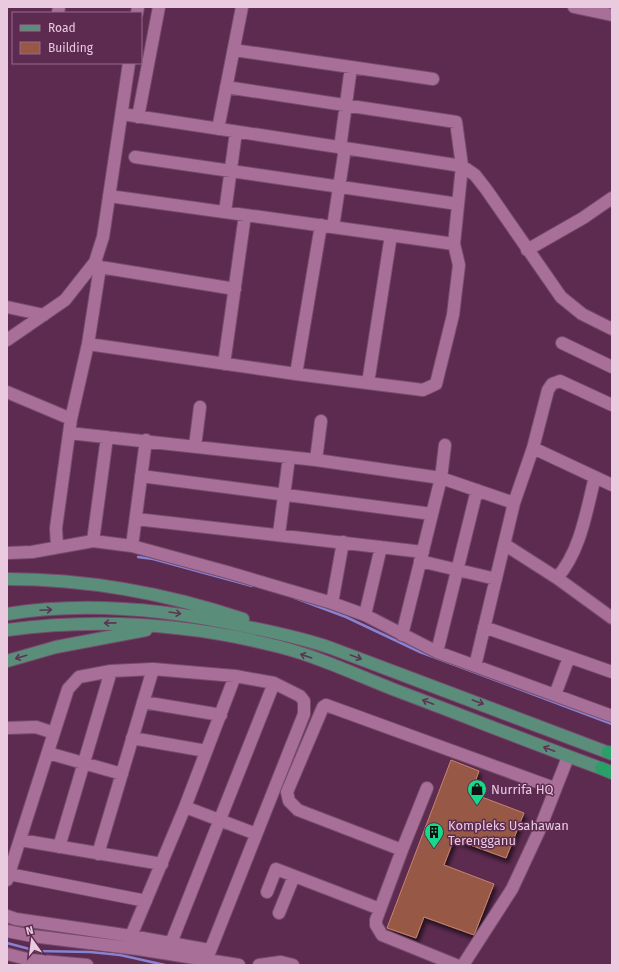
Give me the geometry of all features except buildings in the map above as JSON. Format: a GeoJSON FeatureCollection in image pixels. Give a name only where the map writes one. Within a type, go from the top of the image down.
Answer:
{"type":"FeatureCollection","features":[{"type":"Feature","properties":{"kind":"main road"},"geometry":{"type":"LineString","coordinates":[[7,579],[77,582],[135,592],[211,608],[310,641],[494,708],[611,753]]}},
{"type":"Feature","properties":{"kind":"main road"},"geometry":{"type":"LineString","coordinates":[[7,614],[31,611],[96,608],[146,609],[206,618],[310,641]]}},
{"type":"Feature","properties":{"kind":"main road"},"geometry":{"type":"LineString","coordinates":[[7,630],[103,623],[169,627],[244,639],[281,648],[329,664],[608,771]]}},
{"type":"Feature","properties":{"kind":"main road"},"geometry":{"type":"LineString","coordinates":[[7,661],[56,647],[128,632],[169,627]]}},
{"type":"Feature","properties":{"kind":"street"},"geometry":{"type":"LineString","coordinates":[[138,117],[159,7]]}},
{"type":"Feature","properties":{"kind":"street"},"geometry":{"type":"LineString","coordinates":[[218,129],[242,7]]}},
{"type":"Feature","properties":{"kind":"street"},"geometry":{"type":"LineString","coordinates":[[574,7],[612,15]]}},
{"type":"Feature","properties":{"kind":"street"},"geometry":{"type":"LineString","coordinates":[[234,50],[433,79]]}},
{"type":"Feature","properties":{"kind":"street"},"geometry":{"type":"LineString","coordinates":[[57,547],[56,528],[70,419],[88,344],[98,265],[129,64]]}},
{"type":"Feature","properties":{"kind":"street"},"geometry":{"type":"LineString","coordinates":[[296,374],[327,226],[339,187],[350,67]]}},
{"type":"Feature","properties":{"kind":"street"},"geometry":{"type":"LineString","coordinates":[[88,344],[296,374],[423,390],[436,384],[453,315],[459,265],[454,244],[462,166],[456,122],[226,87]]}},
{"type":"Feature","properties":{"kind":"street"},"geometry":{"type":"LineString","coordinates":[[122,114],[462,166],[475,175],[486,189],[561,297],[582,314],[612,328]]}},
{"type":"Feature","properties":{"kind":"street"},"geometry":{"type":"LineString","coordinates":[[225,212],[236,132]]}},
{"type":"Feature","properties":{"kind":"street"},"geometry":{"type":"LineString","coordinates":[[135,157],[458,204]]}},
{"type":"Feature","properties":{"kind":"street"},"geometry":{"type":"LineString","coordinates":[[109,196],[454,244]]}},
{"type":"Feature","properties":{"kind":"street"},"geometry":{"type":"LineString","coordinates":[[528,250],[583,218],[612,198]]}},
{"type":"Feature","properties":{"kind":"street"},"geometry":{"type":"LineString","coordinates":[[224,364],[245,215]]}},
{"type":"Feature","properties":{"kind":"street"},"geometry":{"type":"LineString","coordinates":[[368,383],[391,235]]}},
{"type":"Feature","properties":{"kind":"street"},"geometry":{"type":"LineString","coordinates":[[98,265],[235,289]]}},
{"type":"Feature","properties":{"kind":"street"},"geometry":{"type":"LineString","coordinates":[[7,340],[65,300],[98,265]]}},
{"type":"Feature","properties":{"kind":"street"},"geometry":{"type":"LineString","coordinates":[[7,307],[44,315]]}},
{"type":"Feature","properties":{"kind":"street"},"geometry":{"type":"LineString","coordinates":[[562,343],[612,367]]}},
{"type":"Feature","properties":{"kind":"street"},"geometry":{"type":"LineString","coordinates":[[475,666],[514,503],[533,448],[548,390],[552,384],[560,381],[612,405]]}},
{"type":"Feature","properties":{"kind":"street"},"geometry":{"type":"LineString","coordinates":[[7,392],[70,419]]}},
{"type":"Feature","properties":{"kind":"street"},"geometry":{"type":"LineString","coordinates":[[195,446],[200,407]]}},
{"type":"Feature","properties":{"kind":"street"},"geometry":{"type":"LineString","coordinates":[[316,460],[321,421]]}},
{"type":"Feature","properties":{"kind":"street"},"geometry":{"type":"LineString","coordinates":[[69,433],[146,440],[316,460],[441,478],[514,503]]}},
{"type":"Feature","properties":{"kind":"street"},"geometry":{"type":"LineString","coordinates":[[93,541],[107,437]]}},
{"type":"Feature","properties":{"kind":"street"},"geometry":{"type":"LineString","coordinates":[[132,546],[146,440]]}},
{"type":"Feature","properties":{"kind":"street"},"geometry":{"type":"LineString","coordinates":[[402,635],[441,478],[444,445]]}},
{"type":"Feature","properties":{"kind":"street"},"geometry":{"type":"LineString","coordinates":[[533,448],[612,485]]}},
{"type":"Feature","properties":{"kind":"street"},"geometry":{"type":"LineString","coordinates":[[279,534],[289,457]]}},
{"type":"Feature","properties":{"kind":"street"},"geometry":{"type":"LineString","coordinates":[[141,476],[432,514]]}},
{"type":"Feature","properties":{"kind":"street"},"geometry":{"type":"LineString","coordinates":[[557,578],[568,566],[574,554],[595,477]]}},
{"type":"Feature","properties":{"kind":"street"},"geometry":{"type":"LineString","coordinates":[[437,652],[477,490]]}},
{"type":"Feature","properties":{"kind":"street"},"geometry":{"type":"LineString","coordinates":[[136,519],[279,534],[381,547],[422,557],[458,570],[496,579]]}},
{"type":"Feature","properties":{"kind":"street"},"geometry":{"type":"LineString","coordinates":[[7,553],[32,552],[93,541],[132,546],[332,603],[365,616],[437,652],[612,716]]}},
{"type":"Feature","properties":{"kind":"street"},"geometry":{"type":"LineString","coordinates":[[332,603],[343,542]]}},
{"type":"Feature","properties":{"kind":"street"},"geometry":{"type":"LineString","coordinates":[[504,544],[557,578],[612,618]]}},
{"type":"Feature","properties":{"kind":"street"},"geometry":{"type":"LineString","coordinates":[[365,616],[381,547]]}},
{"type":"Feature","properties":{"kind":"street"},"geometry":{"type":"LineString","coordinates":[[484,627],[612,672]]}},
{"type":"Feature","properties":{"kind":"street"},"geometry":{"type":"LineString","coordinates":[[555,695],[569,657]]}},
{"type":"Feature","properties":{"kind":"street"},"geometry":{"type":"LineString","coordinates":[[98,854],[153,668]]}},
{"type":"Feature","properties":{"kind":"street"},"geometry":{"type":"LineString","coordinates":[[146,901],[8,877],[68,689],[79,677],[111,671],[153,668],[235,676],[274,683],[300,696],[304,701],[305,707],[208,955]]}},
{"type":"Feature","properties":{"kind":"street"},"geometry":{"type":"LineString","coordinates":[[59,847],[111,671]]}},
{"type":"Feature","properties":{"kind":"street"},"geometry":{"type":"LineString","coordinates":[[131,936],[185,807],[235,676]]}},
{"type":"Feature","properties":{"kind":"street"},"geometry":{"type":"LineString","coordinates":[[171,943],[274,683]]}},
{"type":"Feature","properties":{"kind":"street"},"geometry":{"type":"LineString","coordinates":[[143,702],[221,715]]}},
{"type":"Feature","properties":{"kind":"street"},"geometry":{"type":"LineString","coordinates":[[402,850],[298,810],[289,801],[287,792],[323,707],[326,705],[554,788]]}},
{"type":"Feature","properties":{"kind":"street"},"geometry":{"type":"LineString","coordinates":[[7,728],[36,727],[54,733]]}},
{"type":"Feature","properties":{"kind":"street"},"geometry":{"type":"LineString","coordinates":[[132,738],[206,751]]}},
{"type":"Feature","properties":{"kind":"street"},"geometry":{"type":"LineString","coordinates":[[48,753],[122,774]]}},
{"type":"Feature","properties":{"kind":"street"},"geometry":{"type":"LineString","coordinates":[[463,965],[512,889],[539,831],[554,788],[568,756]]}},
{"type":"Feature","properties":{"kind":"street"},"geometry":{"type":"LineString","coordinates":[[427,788],[380,909],[376,920],[376,925],[382,935],[456,965]]}},
{"type":"Feature","properties":{"kind":"street"},"geometry":{"type":"LineString","coordinates":[[185,807],[256,834]]}},
{"type":"Feature","properties":{"kind":"street"},"geometry":{"type":"LineString","coordinates":[[20,840],[162,864]]}},
{"type":"Feature","properties":{"kind":"street"},"geometry":{"type":"LineString","coordinates":[[267,892],[276,869],[380,909]]}},
{"type":"Feature","properties":{"kind":"street"},"geometry":{"type":"LineString","coordinates":[[279,913],[294,876]]}},
{"type":"Feature","properties":{"kind":"street"},"geometry":{"type":"LineString","coordinates":[[7,916],[16,920],[171,943],[239,965]]}},
{"type":"Feature","properties":{"kind":"street"},"geometry":{"type":"LineString","coordinates":[[7,931],[37,937],[138,949],[208,955]]}},
{"type":"Feature","properties":{"kind":"street"},"geometry":{"type":"LineString","coordinates":[[7,954],[30,960],[87,965]]}},
{"type":"Feature","properties":{"kind":"street"},"geometry":{"type":"LineString","coordinates":[[259,965],[281,962],[293,965]]}},
{"type":"Feature","properties":{"kind":"waterway"},"geometry":{"type":"LineString","coordinates":[[138,557],[153,559],[252,586]]}},
{"type":"Feature","properties":{"kind":"waterway"},"geometry":{"type":"LineString","coordinates":[[295,598],[346,617],[420,652],[612,724]]}},
{"type":"Feature","properties":{"kind":"waterway"},"geometry":{"type":"LineString","coordinates":[[7,943],[37,951],[90,952],[120,955],[165,965]]}},
{"type":"Feature","properties":{"kind":"place","name":"Nurrifa HQ"},"geometry":{"type":"Point","coordinates":[477,806]}},
{"type":"Feature","properties":{"kind":"place","name":"Kompleks Usahawan Terengganu"},"geometry":{"type":"Point","coordinates":[434,849]}}]}
